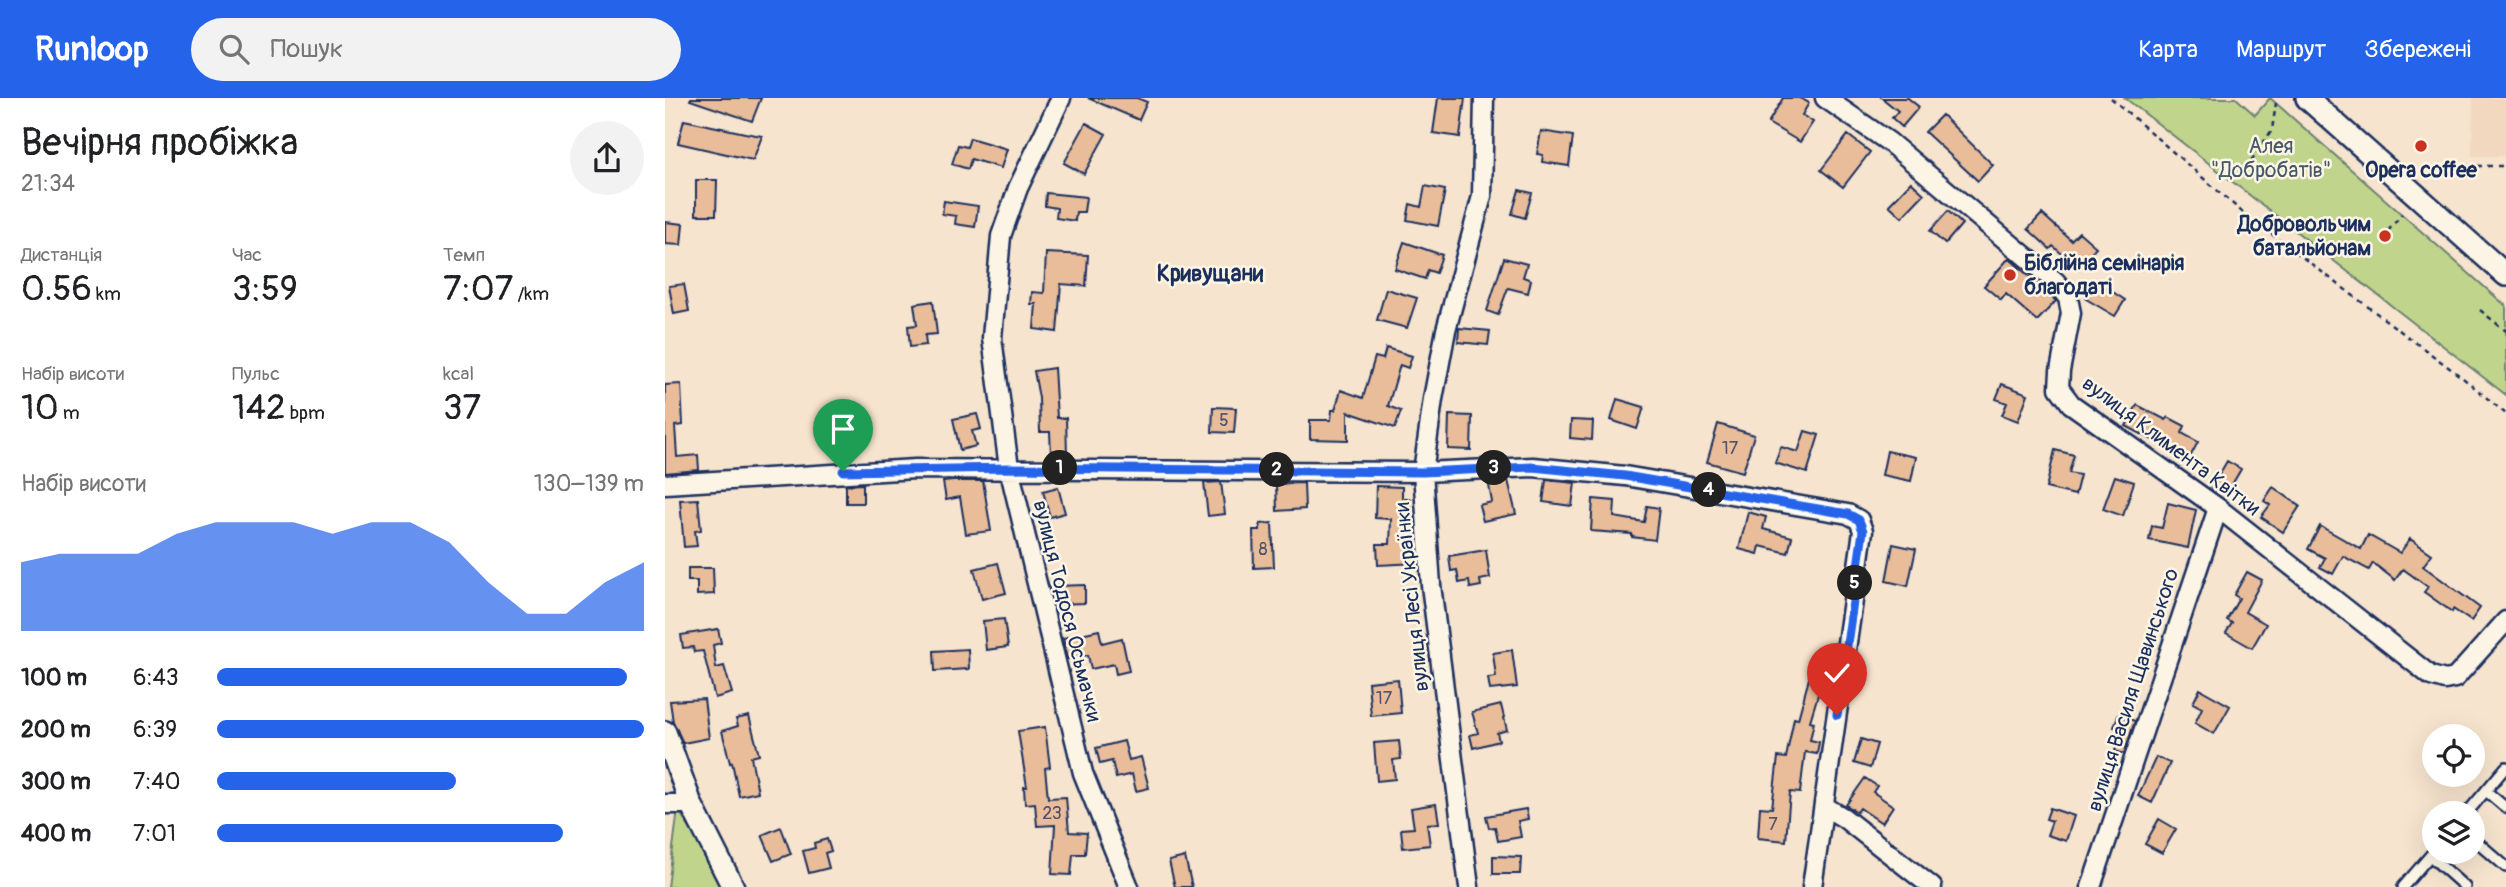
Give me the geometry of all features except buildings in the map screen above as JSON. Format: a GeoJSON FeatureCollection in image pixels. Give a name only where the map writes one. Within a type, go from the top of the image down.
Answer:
{"type":"FeatureCollection","features":[{"type":"Feature","properties":{"kind":"street","name":"вулиця Тодося Осьмачки"},"geometry":{"type":"LineString","coordinates":[[1061,98],[1018,188],[1001,236],[992,338],[1009,468],[1083,773],[1129,887]]}},
{"type":"Feature","properties":{"kind":"street","name":"вулиця Лесі Українки"},"geometry":{"type":"LineString","coordinates":[[1469,887],[1431,585],[1423,472],[1446,330],[1482,196],[1485,98]]}},
{"type":"Feature","properties":{"kind":"street","name":"вулиця Климента Квітки"},"geometry":{"type":"LineString","coordinates":[[1825,98],[1889,142],[2056,282],[2068,298],[2071,313],[2059,388],[2071,404],[2217,508],[2431,676],[2445,680],[2455,678],[2506,621]]}},
{"type":"Feature","properties":{"kind":"street"},"geometry":{"type":"LineString","coordinates":[[2307,98],[2506,275]]}},
{"type":"Feature","properties":{"kind":"street"},"geometry":{"type":"LineString","coordinates":[[665,484],[843,471],[1009,468],[1423,472],[1532,467],[1625,476],[1848,514],[1859,520],[1863,531],[1812,887]]}},
{"type":"Feature","properties":{"kind":"street","name":"вулиця Василя Щавинського"},"geometry":{"type":"LineString","coordinates":[[2091,887],[2217,508]]}},
{"type":"Feature","properties":{"kind":"street"},"geometry":{"type":"LineString","coordinates":[[665,732],[691,804],[733,887]]}},
{"type":"Feature","properties":{"kind":"street"},"geometry":{"type":"LineString","coordinates":[[665,804],[691,804]]}},
{"type":"Feature","properties":{"kind":"street"},"geometry":{"type":"LineString","coordinates":[[1824,806],[1844,818],[1933,887]]}},
{"type":"Feature","properties":{"kind":"lane"},"geometry":{"type":"LineString","coordinates":[[2477,801],[2506,767]]}},
{"type":"Feature","properties":{"kind":"lane"},"geometry":{"type":"LineString","coordinates":[[2486,791],[2506,808]]}},
{"type":"Feature","properties":{"kind":"lane"},"geometry":{"type":"LineString","coordinates":[[2485,849],[2506,867]]}},
{"type":"Feature","properties":{"kind":"lane"},"geometry":{"type":"LineString","coordinates":[[2403,887],[2423,864]]}},
{"type":"Feature","properties":{"kind":"lane"},"geometry":{"type":"LineString","coordinates":[[2443,864],[2465,887]]}},
{"type":"Feature","properties":{"kind":"path"},"geometry":{"type":"LineString","coordinates":[[2111,98],[2241,211],[2468,382],[2506,414]]}},
{"type":"Feature","properties":{"kind":"path"},"geometry":{"type":"LineString","coordinates":[[2240,177],[2272,130],[2276,103]]}},
{"type":"Feature","properties":{"kind":"path"},"geometry":{"type":"LineString","coordinates":[[2467,166],[2506,166]]}},
{"type":"Feature","properties":{"kind":"path"},"geometry":{"type":"LineString","coordinates":[[2388,230],[2402,214]]}},
{"type":"Feature","properties":{"kind":"path"},"geometry":{"type":"LineString","coordinates":[[2480,310],[2506,331]]}},
{"type":"Feature","properties":{"kind":"shaded area"},"geometry":{"type":"Polygon","coordinates":[[[2473,98],[2506,98],[2506,156],[2472,156],[2473,98]]]}},
{"type":"Feature","properties":{"kind":"green space","name":"Алея \"Добробатів\""},"geometry":{"type":"Polygon","coordinates":[[[2125,98],[2236,98],[2255,115],[2270,98],[2506,306],[2506,395],[2125,98]]]}},
{"type":"Feature","properties":{"kind":"green space"},"geometry":{"type":"Polygon","coordinates":[[[678,809],[695,837],[721,887],[668,887],[678,809]]]}},
{"type":"Feature","properties":{"kind":"place","name":"Opera coffee"},"geometry":{"type":"Point","coordinates":[2421,146]}},
{"type":"Feature","properties":{"kind":"place","name":"Добровольчим батальйонам"},"geometry":{"type":"Point","coordinates":[2385,236]}},
{"type":"Feature","properties":{"kind":"place","name":"Біблійна семінарія благодаті"},"geometry":{"type":"Point","coordinates":[2010,275]}},
{"type":"Feature","properties":{"kind":"district","name":"Кривущани"},"geometry":{"type":"Point","coordinates":[1210,273]}},
{"type":"Feature","properties":{"kind":"route"},"geometry":{"type":"LineString","coordinates":[[843,471],[1009,468],[1423,472],[1532,467],[1625,476],[1848,514],[1859,520],[1863,531],[1837,715]]}}]}
